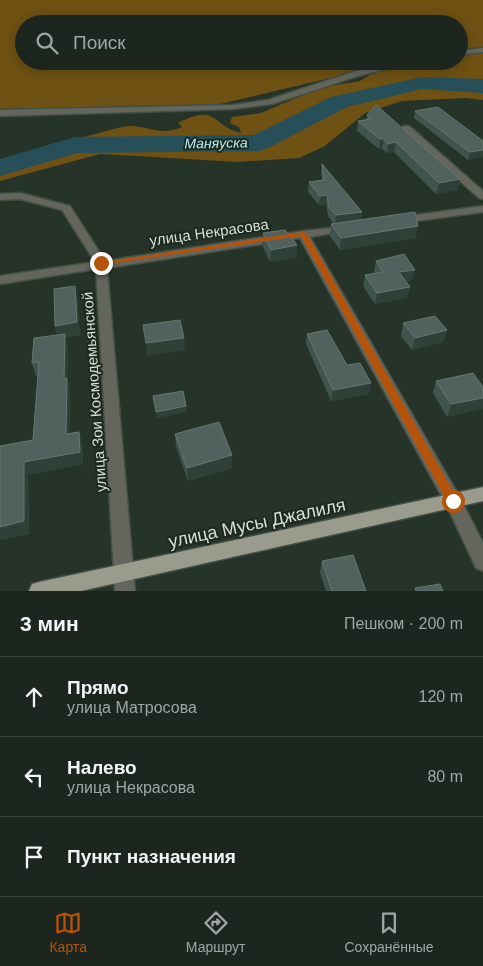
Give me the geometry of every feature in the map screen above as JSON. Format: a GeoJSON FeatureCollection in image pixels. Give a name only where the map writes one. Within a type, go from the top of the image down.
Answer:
{"type":"FeatureCollection","features":[{"type":"Feature","properties":{"kind":"main road","name":"улица Мусы Джалиля"},"geometry":{"type":"LineString","coordinates":[[39,591],[124,582],[483,494]]}},
{"type":"Feature","properties":{"kind":"street"},"geometry":{"type":"LineString","coordinates":[[468,52],[483,50]]}},
{"type":"Feature","properties":{"kind":"street"},"geometry":{"type":"LineString","coordinates":[[0,113],[233,107],[269,102],[374,70]]}},
{"type":"Feature","properties":{"kind":"street"},"geometry":{"type":"LineString","coordinates":[[406,128],[483,196]]}},
{"type":"Feature","properties":{"kind":"street","name":"улица Зои Космодемьянской"},"geometry":{"type":"LineString","coordinates":[[0,197],[20,196],[66,208],[101,263],[124,582]]}},
{"type":"Feature","properties":{"kind":"street"},"geometry":{"type":"LineString","coordinates":[[388,222],[483,209]]}},
{"type":"Feature","properties":{"kind":"street","name":"улица Некрасова"},"geometry":{"type":"LineString","coordinates":[[0,280],[101,263],[360,226]]}},
{"type":"Feature","properties":{"kind":"street"},"geometry":{"type":"LineString","coordinates":[[303,234],[453,501],[483,562]]}},
{"type":"Feature","properties":{"kind":"shaded area"},"geometry":{"type":"Polygon","coordinates":[[[0,0],[483,0],[483,100],[466,98],[402,101],[365,113],[325,146],[299,158],[238,162],[100,154],[0,181],[0,166],[76,140],[122,127],[137,126],[158,131],[173,130],[182,127],[178,123],[191,117],[207,115],[241,133],[239,127],[230,123],[232,117],[261,113],[319,88],[360,81],[371,74],[386,70],[468,70],[468,15],[15,15],[15,70],[364,70],[216,105],[0,113],[0,0]]]}},
{"type":"Feature","properties":{"kind":"building"},"geometry":{"type":"Polygon","coordinates":[[[376,105],[460,179],[439,183],[396,142],[388,144],[384,139],[380,139],[358,121],[371,119],[367,115],[376,105]]]}},
{"type":"Feature","properties":{"kind":"building"},"geometry":{"type":"Polygon","coordinates":[[[438,107],[483,141],[483,150],[470,152],[415,111],[438,107]]]}},
{"type":"Feature","properties":{"kind":"building"},"geometry":{"type":"Polygon","coordinates":[[[322,164],[362,212],[336,215],[329,207],[327,195],[320,196],[309,182],[324,180],[322,164]]]}},
{"type":"Feature","properties":{"kind":"building"},"geometry":{"type":"Polygon","coordinates":[[[415,212],[418,226],[341,238],[331,224],[415,212]]]}},
{"type":"Feature","properties":{"kind":"building"},"geometry":{"type":"Polygon","coordinates":[[[285,230],[297,245],[271,250],[263,233],[285,230]]]}},
{"type":"Feature","properties":{"kind":"building"},"geometry":{"type":"Polygon","coordinates":[[[404,254],[415,270],[399,272],[410,287],[377,293],[365,275],[383,272],[376,261],[404,254]]]}},
{"type":"Feature","properties":{"kind":"building"},"geometry":{"type":"Polygon","coordinates":[[[75,286],[77,322],[55,326],[54,289],[75,286]]]}},
{"type":"Feature","properties":{"kind":"building"},"geometry":{"type":"Polygon","coordinates":[[[435,316],[447,330],[415,338],[403,323],[435,316]]]}},
{"type":"Feature","properties":{"kind":"building"},"geometry":{"type":"Polygon","coordinates":[[[180,320],[184,338],[146,343],[143,325],[180,320]]]}},
{"type":"Feature","properties":{"kind":"building"},"geometry":{"type":"Polygon","coordinates":[[[327,330],[347,365],[360,363],[371,383],[333,390],[307,334],[327,330]]]}},
{"type":"Feature","properties":{"kind":"building"},"geometry":{"type":"Polygon","coordinates":[[[65,334],[64,379],[67,378],[66,434],[79,432],[80,452],[24,462],[24,521],[0,527],[0,446],[33,440],[39,362],[32,363],[34,338],[65,334]]]}},
{"type":"Feature","properties":{"kind":"building"},"geometry":{"type":"Polygon","coordinates":[[[473,373],[483,387],[483,398],[451,404],[436,381],[473,373]]]}},
{"type":"Feature","properties":{"kind":"building"},"geometry":{"type":"Polygon","coordinates":[[[183,391],[186,406],[156,412],[153,396],[183,391]]]}},
{"type":"Feature","properties":{"kind":"building"},"geometry":{"type":"Polygon","coordinates":[[[219,422],[232,455],[187,468],[175,434],[219,422]]]}},
{"type":"Feature","properties":{"kind":"building"},"geometry":{"type":"Polygon","coordinates":[[[353,555],[366,591],[332,591],[322,561],[353,555]]]}},
{"type":"Feature","properties":{"kind":"building"},"geometry":{"type":"Polygon","coordinates":[[[440,584],[443,591],[416,591],[415,588],[440,584]]]}},
{"type":"Feature","properties":{"kind":"waterway","name":"Маняуска"},"geometry":{"type":"LineString","coordinates":[[0,168],[75,145],[259,143],[339,102],[422,83],[483,86]]}},
{"type":"Feature","properties":{"kind":"route"},"geometry":{"type":"LineString","coordinates":[[101,263],[303,234],[453,501]]}}]}
